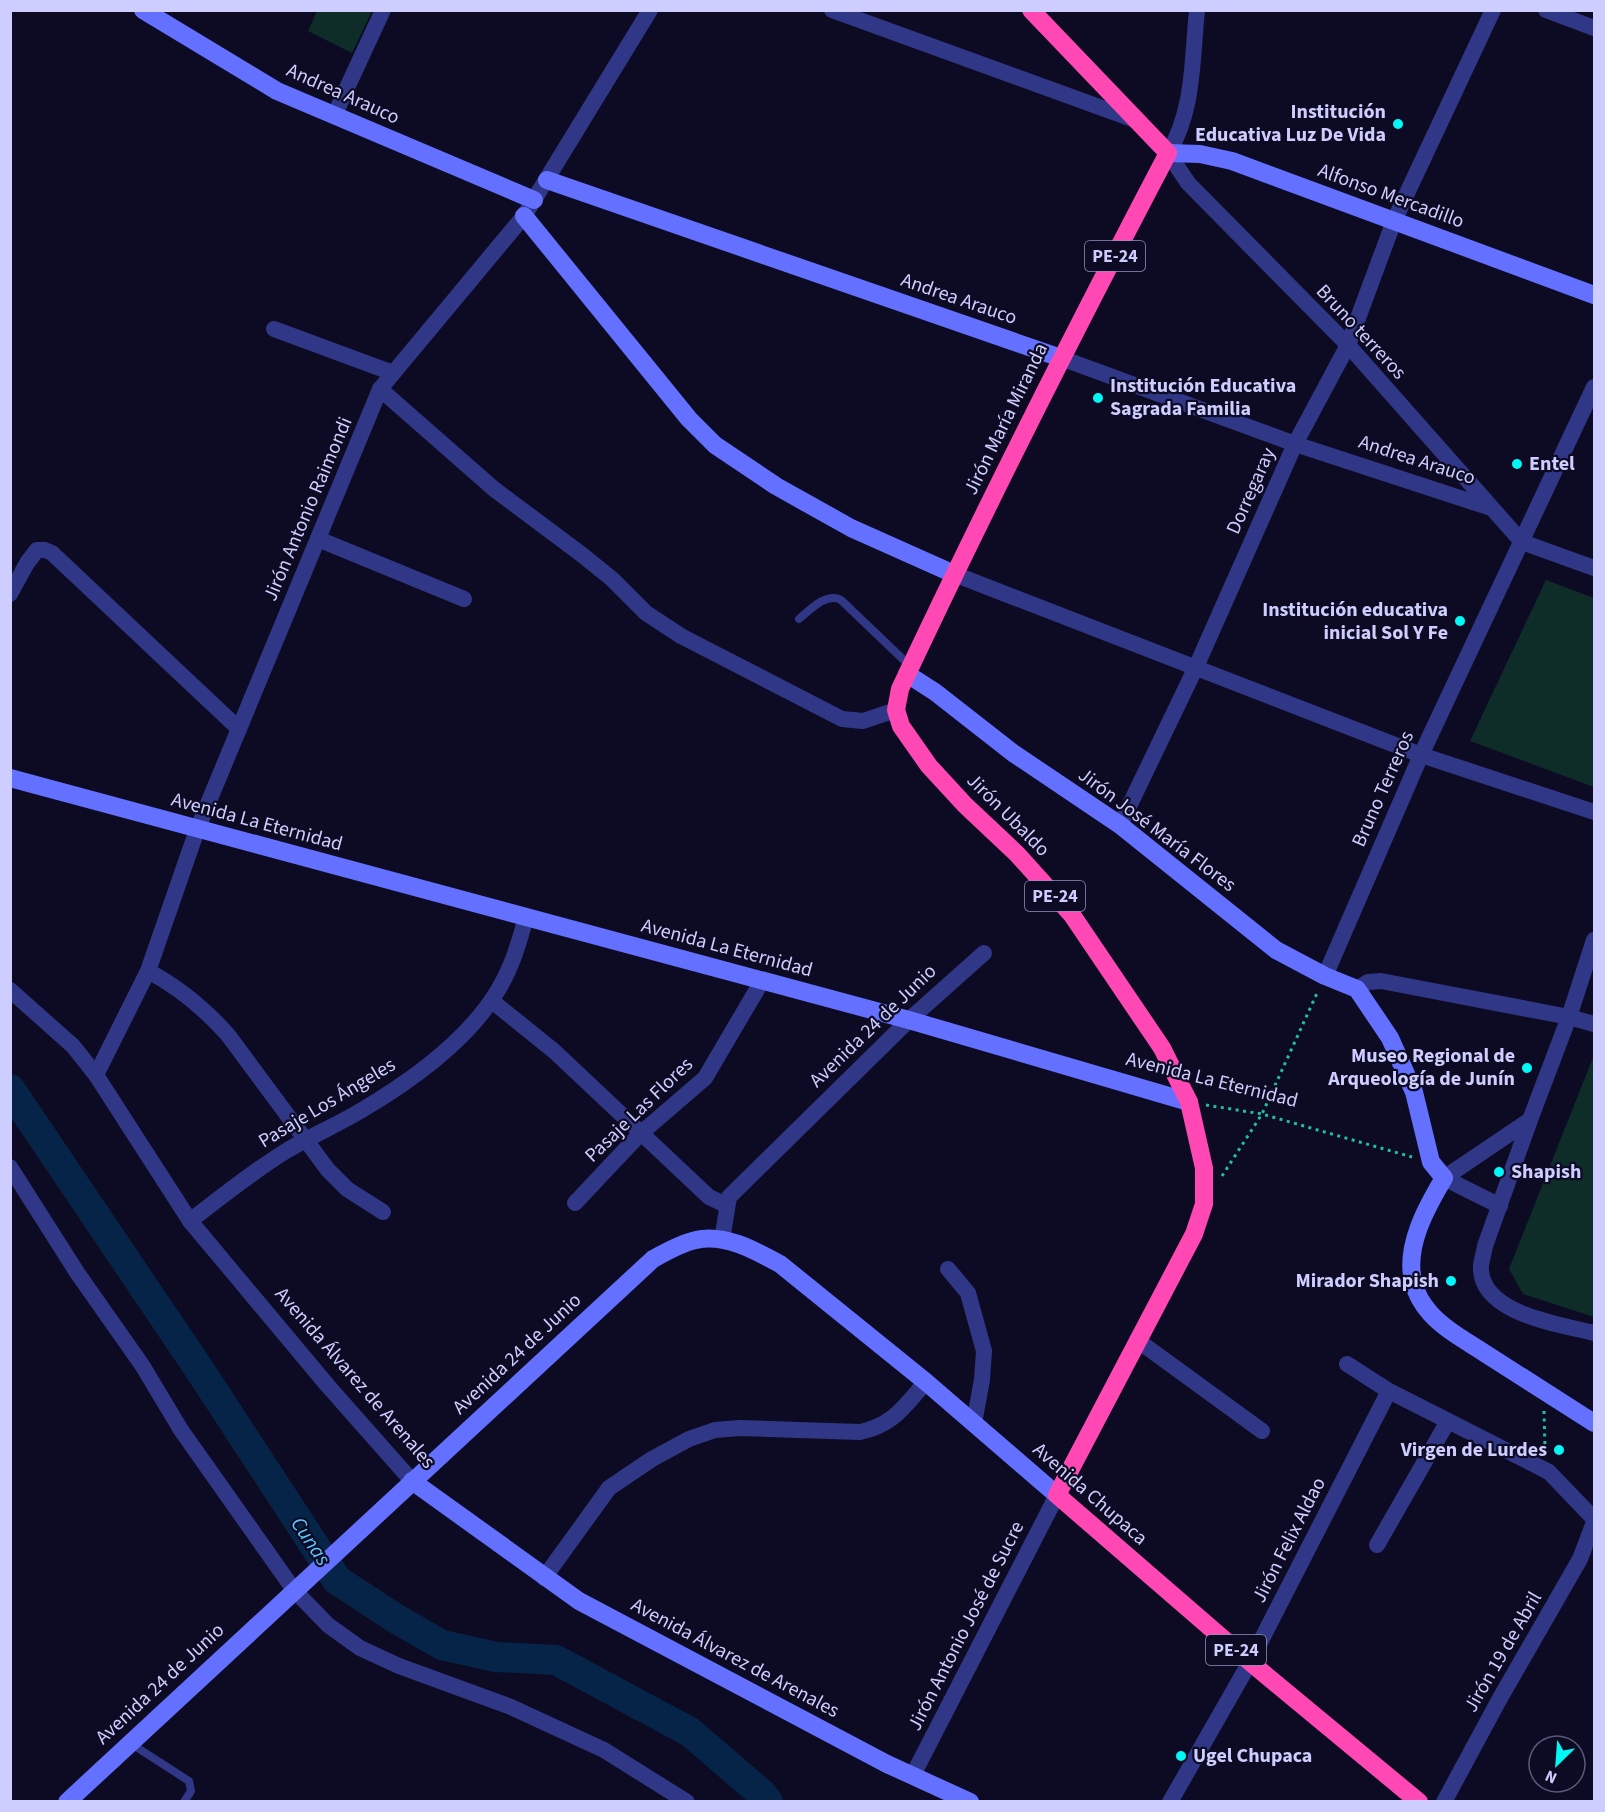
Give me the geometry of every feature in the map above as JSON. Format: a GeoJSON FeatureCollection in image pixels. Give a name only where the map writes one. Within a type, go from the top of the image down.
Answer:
{"type":"FeatureCollection","features":[{"type":"Feature","properties":{"kind":"highway"},"geometry":{"type":"LineString","coordinates":[[1031,10],[1168,153]]}},
{"type":"Feature","properties":{"kind":"highway","name":"Jirón María Miranda"},"geometry":{"type":"LineString","coordinates":[[896,710],[900,689],[954,574],[1061,358],[1168,153]]}},
{"type":"Feature","properties":{"kind":"highway","name":"Jirón Ubaldo"},"geometry":{"type":"LineString","coordinates":[[896,710],[902,726],[929,766],[965,805],[1017,854],[1072,915],[1162,1047],[1189,1102]]}},
{"type":"Feature","properties":{"kind":"highway","name":"PE-24"},"geometry":{"type":"LineString","coordinates":[[1057,1495],[1194,1234],[1204,1204],[1204,1168],[1189,1102]]}},
{"type":"Feature","properties":{"kind":"highway","name":"Avenida Chupaca"},"geometry":{"type":"LineString","coordinates":[[1057,1495],[1250,1662],[1419,1802]]}},
{"type":"Feature","properties":{"kind":"street","name":"Andrea Arauco"},"geometry":{"type":"LineString","coordinates":[[143,10],[277,91],[534,200]]}},
{"type":"Feature","properties":{"kind":"street"},"geometry":{"type":"LineString","coordinates":[[334,116],[383,10]]}},
{"type":"Feature","properties":{"kind":"street","name":"Jirón Antonio Raimondi"},"geometry":{"type":"LineString","coordinates":[[96,1075],[148,971],[197,830],[380,389],[524,216],[650,10]]}},
{"type":"Feature","properties":{"kind":"street"},"geometry":{"type":"LineString","coordinates":[[832,10],[1135,120]]}},
{"type":"Feature","properties":{"kind":"street"},"geometry":{"type":"LineString","coordinates":[[1168,153],[1179,136],[1187,110],[1197,10]]}},
{"type":"Feature","properties":{"kind":"street","name":"Dorregaray"},"geometry":{"type":"LineString","coordinates":[[1120,825],[1196,667],[1295,444],[1348,345],[1394,221],[1493,10]]}},
{"type":"Feature","properties":{"kind":"street"},"geometry":{"type":"LineString","coordinates":[[1546,10],[1594,28]]}},
{"type":"Feature","properties":{"kind":"street","name":"Alfonso Mercadillo"},"geometry":{"type":"LineString","coordinates":[[1168,153],[1200,154],[1232,161],[1594,295]]}},
{"type":"Feature","properties":{"kind":"street","name":"Bruno terreros"},"geometry":{"type":"LineString","coordinates":[[1168,153],[1188,183],[1348,345],[1522,542]]}},
{"type":"Feature","properties":{"kind":"street","name":"Andrea Arauco"},"geometry":{"type":"LineString","coordinates":[[547,180],[1061,358],[1295,444],[1492,508]]}},
{"type":"Feature","properties":{"kind":"street"},"geometry":{"type":"LineString","coordinates":[[524,216],[682,410],[716,445],[776,486],[851,528],[954,574],[1421,755],[1594,812]]}},
{"type":"Feature","properties":{"kind":"street"},"geometry":{"type":"LineString","coordinates":[[273,329],[393,373]]}},
{"type":"Feature","properties":{"kind":"street","name":"Bruno Terreros"},"geometry":{"type":"LineString","coordinates":[[1325,976],[1421,755],[1594,387]]}},
{"type":"Feature","properties":{"kind":"street"},"geometry":{"type":"LineString","coordinates":[[380,389],[494,489],[612,579],[646,613],[681,636],[842,719],[863,721],[896,710]]}},
{"type":"Feature","properties":{"kind":"street"},"geometry":{"type":"LineString","coordinates":[[318,539],[464,599]]}},
{"type":"Feature","properties":{"kind":"street"},"geometry":{"type":"LineString","coordinates":[[1522,542],[1594,568]]}},
{"type":"Feature","properties":{"kind":"street"},"geometry":{"type":"LineString","coordinates":[[10,594],[37,550],[45,550],[52,554],[239,729]]}},
{"type":"Feature","properties":{"kind":"street","name":"Jirón José María Flores"},"geometry":{"type":"LineString","coordinates":[[909,670],[1013,753],[1120,825],[1276,950],[1325,976],[1357,989]]}},
{"type":"Feature","properties":{"kind":"street","name":"Avenida La Eternidad"},"geometry":{"type":"LineString","coordinates":[[10,778],[909,1020],[1189,1102]]}},
{"type":"Feature","properties":{"kind":"street","name":"Pasaje Los Ángeles"},"geometry":{"type":"LineString","coordinates":[[190,1221],[265,1164],[304,1140],[362,1110],[418,1071],[464,1033],[492,1000],[513,959],[526,917]]}},
{"type":"Feature","properties":{"kind":"street"},"geometry":{"type":"LineString","coordinates":[[1594,940],[1569,1017],[1485,1246],[1481,1266],[1484,1281],[1492,1295],[1512,1310],[1594,1333]]}},
{"type":"Feature","properties":{"kind":"street","name":"Avenida 24 de Junio"},"geometry":{"type":"LineString","coordinates":[[726,1205],[729,1197],[909,1020],[984,953]]}},
{"type":"Feature","properties":{"kind":"street"},"geometry":{"type":"LineString","coordinates":[[148,971],[174,986],[211,1016],[234,1042],[328,1170],[347,1189],[383,1212]]}},
{"type":"Feature","properties":{"kind":"street","name":"Pasaje Las Flores"},"geometry":{"type":"LineString","coordinates":[[575,1203],[640,1134],[705,1078],[762,981]]}},
{"type":"Feature","properties":{"kind":"street"},"geometry":{"type":"LineString","coordinates":[[1500,1206],[1443,1178],[1431,1162],[1414,1092],[1390,1038],[1357,989],[1368,982],[1381,981],[1569,1017],[1594,1024]]}},
{"type":"Feature","properties":{"kind":"street","name":"Avenida Álvarez de Arenales"},"geometry":{"type":"LineString","coordinates":[[10,990],[73,1046],[96,1075],[190,1221],[328,1386],[412,1481],[579,1602],[913,1775],[970,1802]]}},
{"type":"Feature","properties":{"kind":"street"},"geometry":{"type":"LineString","coordinates":[[492,1000],[554,1051],[709,1197],[726,1205],[722,1240]]}},
{"type":"Feature","properties":{"kind":"street"},"geometry":{"type":"LineString","coordinates":[[1530,1120],[1443,1178],[1415,1240],[1411,1259],[1413,1280],[1419,1298],[1432,1315],[1463,1340],[1594,1423]]}},
{"type":"Feature","properties":{"kind":"street"},"geometry":{"type":"LineString","coordinates":[[10,1167],[78,1274],[142,1365],[181,1430],[328,1625],[360,1648],[399,1666],[511,1707],[594,1745],[687,1802]]}},
{"type":"Feature","properties":{"kind":"street","name":"Avenida 24 de Junio"},"geometry":{"type":"LineString","coordinates":[[67,1802],[653,1259],[675,1247],[698,1239],[722,1240]]}},
{"type":"Feature","properties":{"kind":"street","name":"Avenida Chupaca"},"geometry":{"type":"LineString","coordinates":[[722,1240],[754,1250],[780,1264],[926,1382],[1057,1495]]}},
{"type":"Feature","properties":{"kind":"street"},"geometry":{"type":"LineString","coordinates":[[948,1269],[968,1293],[984,1351],[982,1380],[974,1423]]}},
{"type":"Feature","properties":{"kind":"street"},"geometry":{"type":"LineString","coordinates":[[1137,1340],[1262,1431]]}},
{"type":"Feature","properties":{"kind":"street"},"geometry":{"type":"LineString","coordinates":[[1347,1364],[1389,1391],[1549,1472],[1594,1521]]}},
{"type":"Feature","properties":{"kind":"street"},"geometry":{"type":"LineString","coordinates":[[544,1578],[609,1488],[652,1459],[689,1438],[715,1430],[740,1428],[860,1432],[877,1428],[890,1421],[926,1382]]}},
{"type":"Feature","properties":{"kind":"street","name":"Jirón Felix Aldao"},"geometry":{"type":"LineString","coordinates":[[1170,1802],[1250,1662],[1389,1391]]}},
{"type":"Feature","properties":{"kind":"street"},"geometry":{"type":"LineString","coordinates":[[1377,1545],[1448,1421]]}},
{"type":"Feature","properties":{"kind":"street","name":"Jirón Antonio José de Sucre"},"geometry":{"type":"LineString","coordinates":[[913,1775],[1057,1495]]}},
{"type":"Feature","properties":{"kind":"street","name":"Jirón 19 de Abril"},"geometry":{"type":"LineString","coordinates":[[1444,1802],[1499,1700],[1580,1559],[1594,1521]]}},
{"type":"Feature","properties":{"kind":"lane"},"geometry":{"type":"LineString","coordinates":[[799,619],[828,597],[835,597],[841,600],[909,670]]}},
{"type":"Feature","properties":{"kind":"lane"},"geometry":{"type":"LineString","coordinates":[[129,1743],[189,1781],[191,1791],[184,1802]]}},
{"type":"Feature","properties":{"kind":"path"},"geometry":{"type":"LineString","coordinates":[[1204,1204],[1262,1114],[1325,976]]}},
{"type":"Feature","properties":{"kind":"path","name":"Avenida La Eternidad"},"geometry":{"type":"LineString","coordinates":[[1189,1102],[1262,1114],[1431,1162]]}},
{"type":"Feature","properties":{"kind":"path"},"geometry":{"type":"LineString","coordinates":[[1544,1391],[1545,1450],[1552,1455]]}},
{"type":"Feature","properties":{"kind":"green space"},"geometry":{"type":"Polygon","coordinates":[[[317,10],[372,11],[352,53],[308,31],[317,10]]]}},
{"type":"Feature","properties":{"kind":"green space"},"geometry":{"type":"Polygon","coordinates":[[[1546,580],[1594,598],[1594,787],[1470,741],[1546,580]]]}},
{"type":"Feature","properties":{"kind":"green space"},"geometry":{"type":"Polygon","coordinates":[[[1594,1055],[1594,1317],[1523,1294],[1509,1269],[1594,1055]]]}},
{"type":"Feature","properties":{"kind":"waterway","name":"Cunas"},"geometry":{"type":"LineString","coordinates":[[10,1089],[199,1369],[337,1580],[442,1645],[496,1657],[556,1660],[690,1732],[762,1794],[768,1802]]}},
{"type":"Feature","properties":{"kind":"place","name":"Institución Educativa Luz De Vida"},"geometry":{"type":"Point","coordinates":[1398,124]}},
{"type":"Feature","properties":{"kind":"place","name":"Institución Educativa Sagrada Familia"},"geometry":{"type":"Point","coordinates":[1098,398]}},
{"type":"Feature","properties":{"kind":"place","name":"Entel"},"geometry":{"type":"Point","coordinates":[1517,464]}},
{"type":"Feature","properties":{"kind":"place","name":"Institución educativa inicial Sol Y Fe"},"geometry":{"type":"Point","coordinates":[1460,621]}},
{"type":"Feature","properties":{"kind":"place","name":"Museo Regional de Arqueología de Junín"},"geometry":{"type":"Point","coordinates":[1527,1068]}},
{"type":"Feature","properties":{"kind":"place","name":"Shapish"},"geometry":{"type":"Point","coordinates":[1499,1172]}},
{"type":"Feature","properties":{"kind":"place","name":"Mirador Shapish"},"geometry":{"type":"Point","coordinates":[1451,1281]}},
{"type":"Feature","properties":{"kind":"place","name":"Virgen de Lurdes"},"geometry":{"type":"Point","coordinates":[1559,1450]}},
{"type":"Feature","properties":{"kind":"place","name":"Ugel Chupaca"},"geometry":{"type":"Point","coordinates":[1181,1756]}}]}
